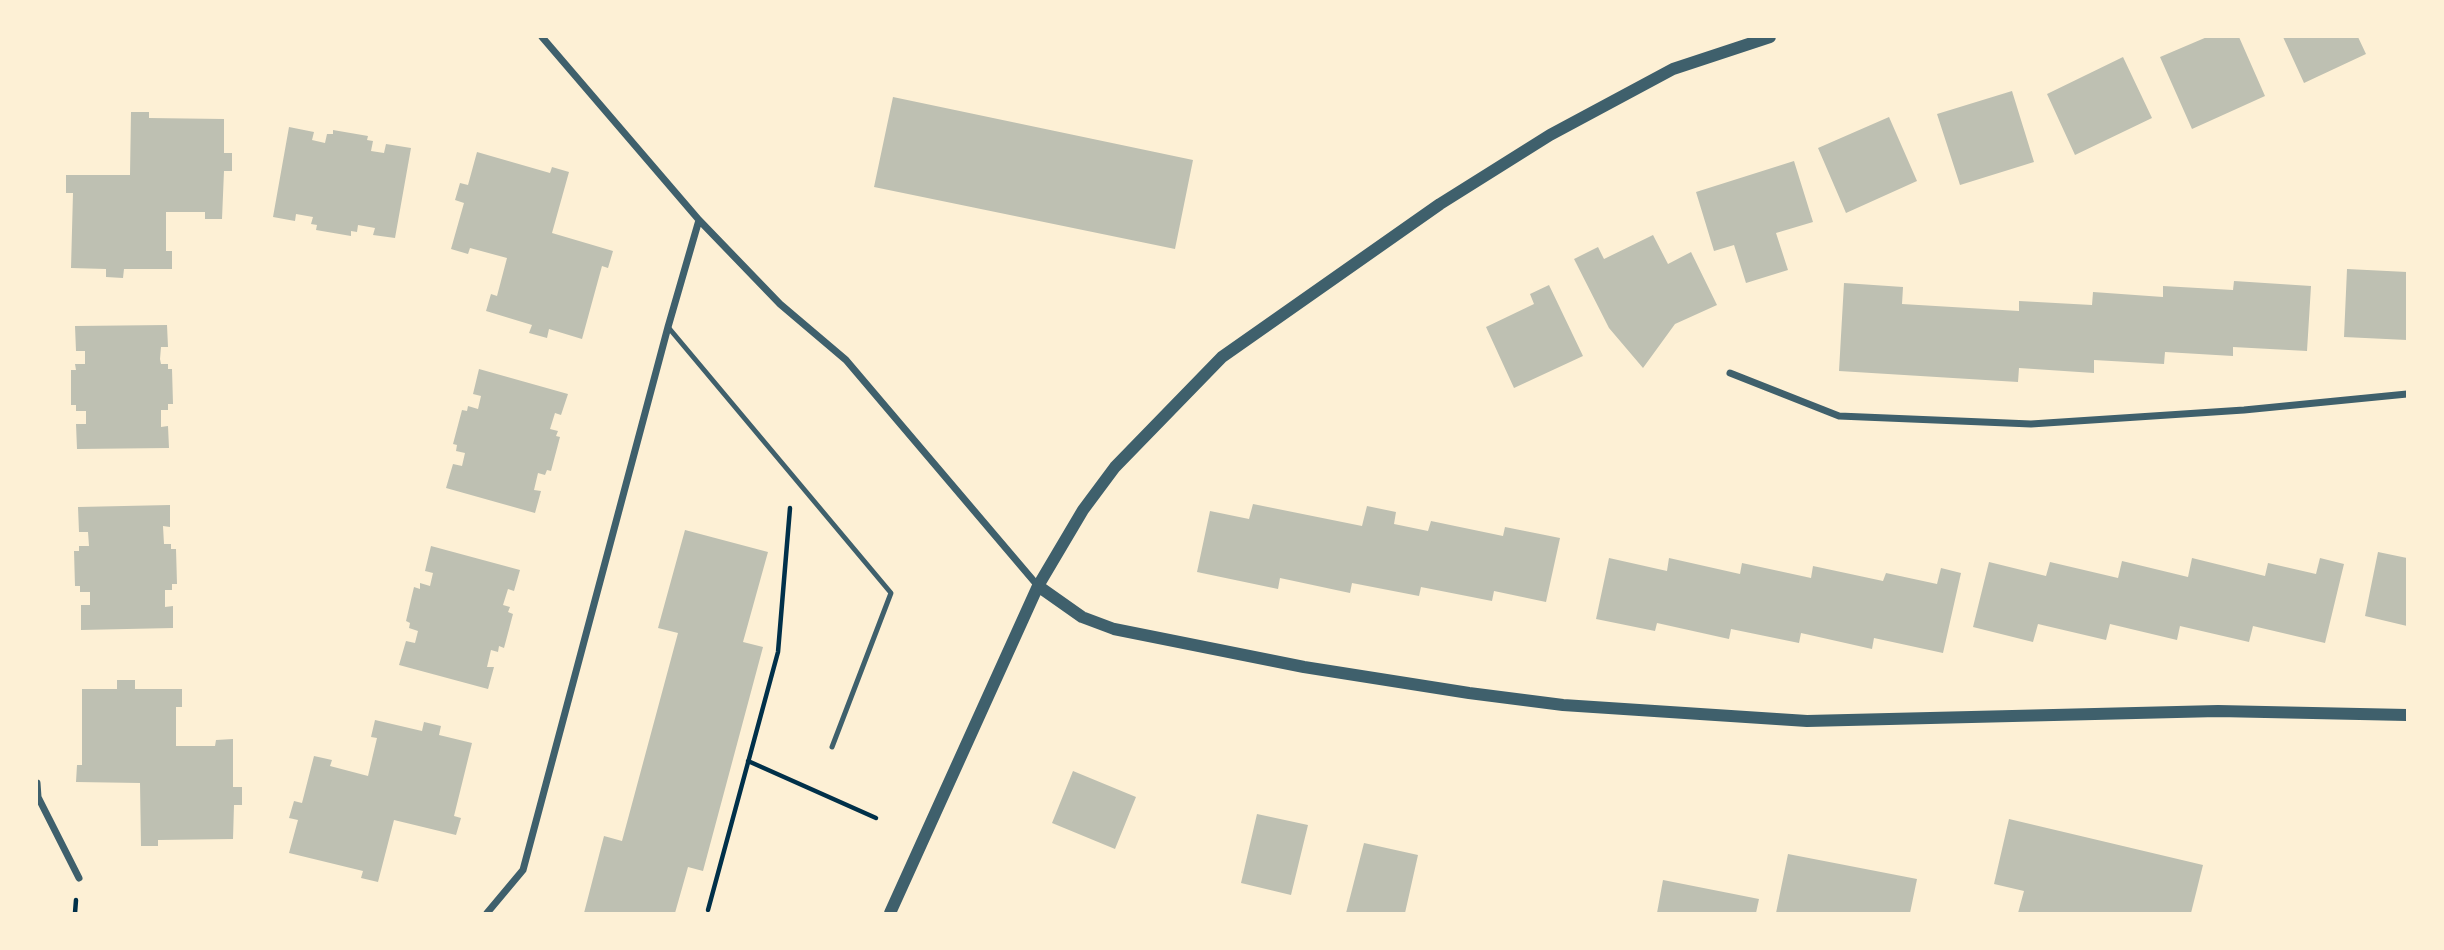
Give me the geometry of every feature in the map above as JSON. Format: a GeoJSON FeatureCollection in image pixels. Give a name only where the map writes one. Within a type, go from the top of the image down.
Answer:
{"type":"FeatureCollection","features":[{"type":"Feature","properties":{"kind":"street"},"geometry":{"type":"LineString","coordinates":[[542,37],[699,220],[780,304],[846,360],[1038,586],[1082,617],[1114,629],[1304,667],[1563,705],[1807,721],[2217,711],[2407,715]]}},
{"type":"Feature","properties":{"kind":"street"},"geometry":{"type":"LineString","coordinates":[[890,913],[1038,586],[1083,510],[1115,467],[1222,357],[1440,204],[1550,135],[1674,69],[1770,37]]}},
{"type":"Feature","properties":{"kind":"street"},"geometry":{"type":"LineString","coordinates":[[487,913],[523,870],[699,220]]}},
{"type":"Feature","properties":{"kind":"street"},"geometry":{"type":"LineString","coordinates":[[1730,373],[1839,416],[2031,424],[2244,410],[2407,394]]}},
{"type":"Feature","properties":{"kind":"street"},"geometry":{"type":"LineString","coordinates":[[37,783],[38,797],[79,878]]}},
{"type":"Feature","properties":{"kind":"lane"},"geometry":{"type":"LineString","coordinates":[[668,327],[891,593],[832,747]]}},
{"type":"Feature","properties":{"kind":"path"},"geometry":{"type":"LineString","coordinates":[[708,911],[778,652],[793,476]]}},
{"type":"Feature","properties":{"kind":"path"},"geometry":{"type":"LineString","coordinates":[[748,761],[876,818]]}},
{"type":"Feature","properties":{"kind":"building"},"geometry":{"type":"Polygon","coordinates":[[[2207,37],[2239,37],[2265,96],[2192,129],[2160,57],[2207,37]]]}},
{"type":"Feature","properties":{"kind":"building"},"geometry":{"type":"Polygon","coordinates":[[[2283,37],[2358,37],[2366,54],[2304,83],[2283,37]]]}},
{"type":"Feature","properties":{"kind":"building"},"geometry":{"type":"Polygon","coordinates":[[[2123,57],[2152,118],[2075,155],[2047,94],[2123,57]]]}},
{"type":"Feature","properties":{"kind":"building"},"geometry":{"type":"Polygon","coordinates":[[[2012,91],[2034,162],[1960,185],[1937,114],[2012,91]]]}},
{"type":"Feature","properties":{"kind":"building"},"geometry":{"type":"Polygon","coordinates":[[[893,97],[1193,160],[1175,249],[874,187],[893,97]]]}},
{"type":"Feature","properties":{"kind":"building"},"geometry":{"type":"Polygon","coordinates":[[[131,112],[149,112],[149,118],[224,119],[224,153],[232,153],[232,171],[224,171],[222,219],[205,219],[205,212],[166,212],[166,251],[172,251],[172,269],[124,269],[123,278],[106,277],[106,269],[71,268],[73,193],[66,193],[66,175],[130,175],[131,112]]]}},
{"type":"Feature","properties":{"kind":"building"},"geometry":{"type":"Polygon","coordinates":[[[1889,117],[1917,181],[1846,213],[1818,148],[1889,117]]]}},
{"type":"Feature","properties":{"kind":"building"},"geometry":{"type":"Polygon","coordinates":[[[289,127],[314,132],[312,140],[325,143],[327,134],[333,134],[333,130],[368,136],[367,140],[373,141],[371,151],[384,153],[386,144],[411,148],[395,238],[373,235],[375,228],[358,225],[357,232],[351,231],[351,236],[316,230],[317,225],[311,224],[313,217],[296,214],[295,221],[273,217],[289,127]]]}},
{"type":"Feature","properties":{"kind":"building"},"geometry":{"type":"Polygon","coordinates":[[[477,152],[550,173],[552,167],[569,172],[552,233],[613,251],[608,268],[602,266],[582,339],[549,329],[547,338],[529,333],[532,325],[486,311],[491,294],[497,296],[507,258],[470,248],[468,254],[451,249],[464,203],[455,200],[460,183],[468,185],[477,152]]]}},
{"type":"Feature","properties":{"kind":"building"},"geometry":{"type":"Polygon","coordinates":[[[1794,161],[1813,222],[1776,233],[1788,270],[1746,283],[1734,245],[1714,251],[1696,192],[1794,161]]]}},
{"type":"Feature","properties":{"kind":"building"},"geometry":{"type":"Polygon","coordinates":[[[1653,235],[1668,264],[1691,252],[1717,305],[1675,324],[1643,368],[1609,328],[1574,259],[1598,247],[1604,259],[1653,235]]]}},
{"type":"Feature","properties":{"kind":"building"},"geometry":{"type":"Polygon","coordinates":[[[2347,269],[2407,272],[2407,340],[2344,337],[2347,269]]]}},
{"type":"Feature","properties":{"kind":"building"},"geometry":{"type":"Polygon","coordinates":[[[2234,281],[2311,286],[2307,351],[2233,347],[2233,356],[2165,352],[2164,364],[2094,360],[2094,373],[2019,368],[2018,382],[1839,371],[1844,283],[1903,287],[1902,304],[2019,311],[2019,301],[2092,305],[2093,292],[2163,297],[2163,286],[2233,290],[2234,281]]]}},
{"type":"Feature","properties":{"kind":"building"},"geometry":{"type":"Polygon","coordinates":[[[1549,285],[1583,356],[1514,388],[1486,327],[1534,304],[1530,294],[1549,285]]]}},
{"type":"Feature","properties":{"kind":"building"},"geometry":{"type":"Polygon","coordinates":[[[167,325],[168,347],[161,347],[160,359],[161,364],[168,364],[168,369],[172,369],[173,404],[168,404],[168,410],[161,410],[161,427],[168,426],[169,448],[77,449],[76,424],[86,424],[86,411],[76,411],[76,405],[71,405],[71,370],[76,370],[75,364],[85,364],[85,351],[76,351],[75,326],[167,325]]]}},
{"type":"Feature","properties":{"kind":"building"},"geometry":{"type":"Polygon","coordinates":[[[479,369],[568,394],[561,415],[555,413],[550,429],[558,431],[556,436],[560,437],[551,471],[547,470],[545,475],[538,473],[534,490],[541,491],[535,513],[446,488],[453,464],[462,466],[465,453],[456,451],[457,445],[453,444],[462,410],[467,411],[468,406],[478,409],[481,396],[473,394],[479,369]]]}},
{"type":"Feature","properties":{"kind":"building"},"geometry":{"type":"Polygon","coordinates":[[[1253,504],[1362,526],[1367,506],[1396,512],[1394,524],[1428,531],[1431,521],[1503,536],[1505,527],[1560,538],[1546,602],[1494,591],[1492,601],[1421,587],[1419,596],[1352,583],[1350,593],[1280,578],[1278,589],[1197,572],[1210,511],[1249,519],[1253,504]]]}},
{"type":"Feature","properties":{"kind":"building"},"geometry":{"type":"Polygon","coordinates":[[[170,505],[170,527],[163,526],[164,544],[171,544],[171,549],[176,549],[177,584],[172,584],[172,590],[165,590],[165,607],[173,606],[173,628],[81,630],[81,605],[90,605],[90,592],[80,592],[80,586],[75,586],[74,551],[79,551],[79,546],[89,546],[88,532],[79,532],[78,507],[170,505]]]}},
{"type":"Feature","properties":{"kind":"building"},"geometry":{"type":"Polygon","coordinates":[[[685,530],[768,552],[743,642],[763,647],[703,871],[688,867],[675,913],[584,913],[604,836],[622,841],[678,633],[658,628],[685,530]]]}},
{"type":"Feature","properties":{"kind":"building"},"geometry":{"type":"Polygon","coordinates":[[[431,546],[520,570],[514,591],[508,589],[503,605],[510,607],[508,612],[513,614],[504,648],[499,646],[498,652],[491,650],[487,667],[494,667],[488,689],[399,665],[406,641],[415,643],[418,631],[409,628],[410,623],[406,621],[414,587],[420,589],[420,583],[430,586],[433,573],[425,571],[431,546]]]}},
{"type":"Feature","properties":{"kind":"building"},"geometry":{"type":"Polygon","coordinates":[[[2378,552],[2407,558],[2407,626],[2365,616],[2378,552]]]}},
{"type":"Feature","properties":{"kind":"building"},"geometry":{"type":"Polygon","coordinates":[[[1609,558],[1667,571],[1669,558],[1740,574],[1742,563],[1811,578],[1813,566],[1883,581],[1886,573],[1937,584],[1941,568],[1961,573],[1943,653],[1874,638],[1872,649],[1801,633],[1799,643],[1731,629],[1729,639],[1657,623],[1655,631],[1596,619],[1609,558]]]}},
{"type":"Feature","properties":{"kind":"building"},"geometry":{"type":"Polygon","coordinates":[[[2192,558],[2265,576],[2268,563],[2316,574],[2320,558],[2344,564],[2325,643],[2253,626],[2249,642],[2180,626],[2177,640],[2110,624],[2106,640],[2038,624],[2033,642],[1973,627],[1989,562],[2046,576],[2050,562],[2118,578],[2122,561],[2188,577],[2192,558]]]}},
{"type":"Feature","properties":{"kind":"building"},"geometry":{"type":"Polygon","coordinates":[[[117,680],[135,680],[135,689],[182,689],[182,707],[176,707],[176,746],[215,746],[216,740],[233,739],[233,787],[242,787],[242,805],[234,805],[233,839],[158,840],[158,846],[141,846],[140,783],[76,782],[77,765],[82,765],[82,689],[117,689],[117,680]]]}},
{"type":"Feature","properties":{"kind":"building"},"geometry":{"type":"Polygon","coordinates":[[[375,720],[422,731],[424,722],[441,726],[439,735],[472,743],[454,816],[461,818],[456,835],[394,820],[378,882],[361,878],[363,871],[289,853],[298,820],[289,818],[294,801],[302,803],[314,756],[332,760],[330,766],[368,776],[377,738],[371,737],[375,720]]]}},
{"type":"Feature","properties":{"kind":"building"},"geometry":{"type":"Polygon","coordinates":[[[1073,771],[1136,797],[1115,849],[1052,823],[1073,771]]]}},
{"type":"Feature","properties":{"kind":"building"},"geometry":{"type":"Polygon","coordinates":[[[1257,814],[1308,825],[1291,895],[1241,883],[1257,814]]]}},
{"type":"Feature","properties":{"kind":"building"},"geometry":{"type":"Polygon","coordinates":[[[2009,819],[2203,865],[2191,913],[2018,913],[2024,891],[1994,884],[2009,819]]]}},
{"type":"Feature","properties":{"kind":"building"},"geometry":{"type":"Polygon","coordinates":[[[1364,843],[1418,855],[1405,913],[1346,913],[1364,843]]]}},
{"type":"Feature","properties":{"kind":"building"},"geometry":{"type":"Polygon","coordinates":[[[1788,854],[1917,879],[1910,913],[1776,913],[1788,854]]]}},
{"type":"Feature","properties":{"kind":"building"},"geometry":{"type":"Polygon","coordinates":[[[1663,880],[1759,899],[1756,913],[1657,913],[1663,880]]]}}]}
